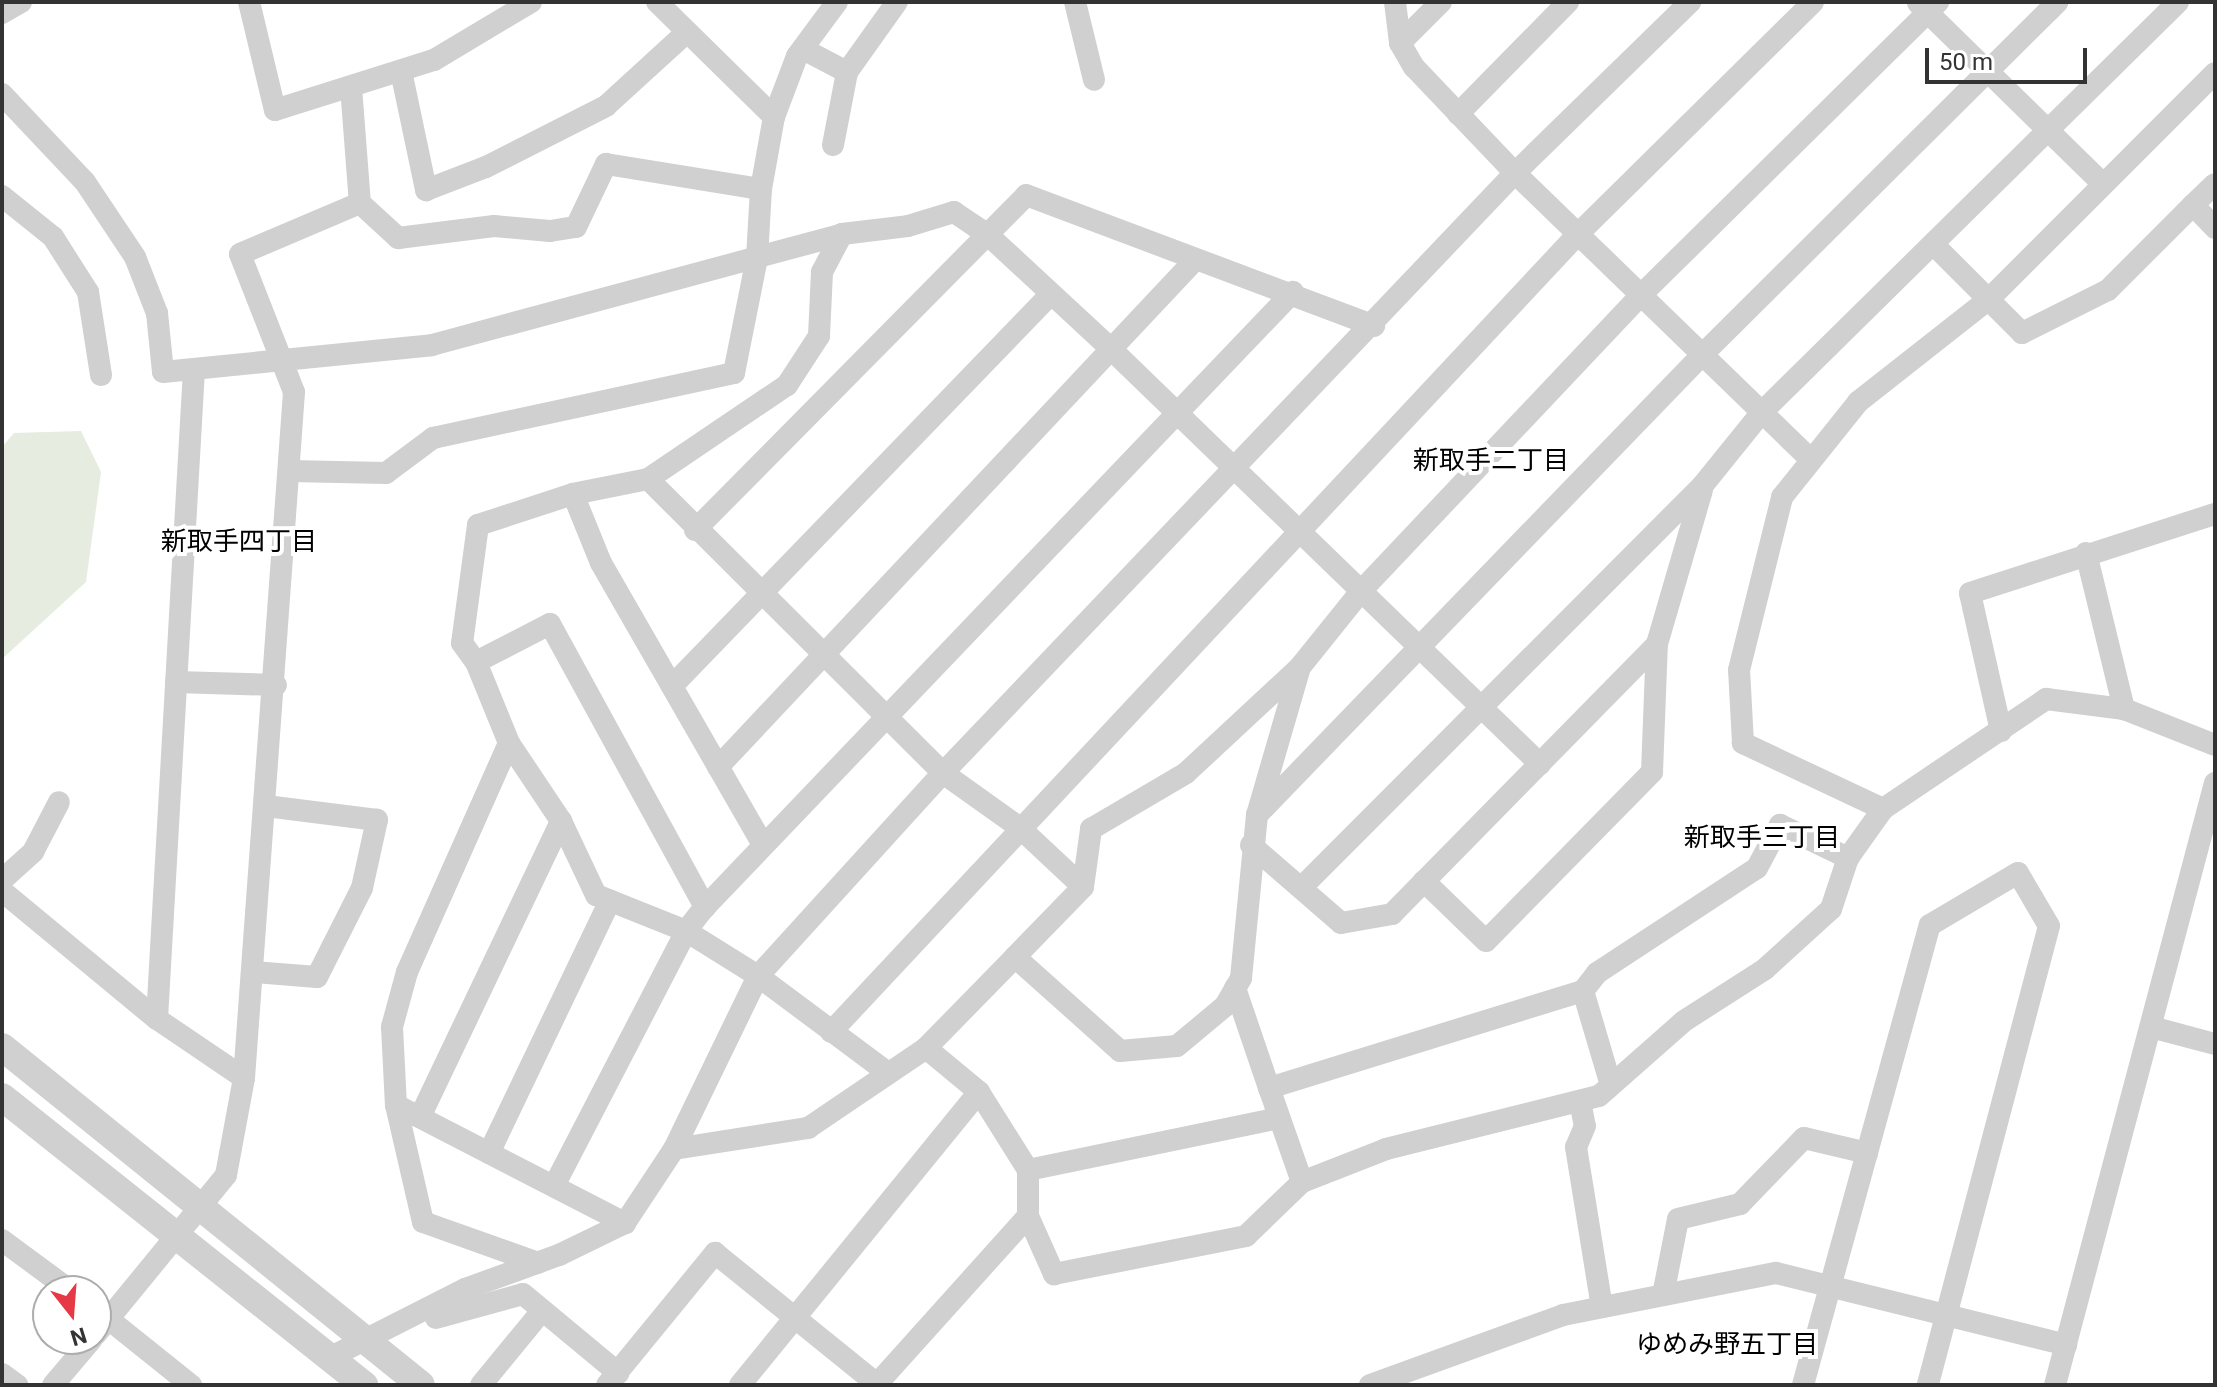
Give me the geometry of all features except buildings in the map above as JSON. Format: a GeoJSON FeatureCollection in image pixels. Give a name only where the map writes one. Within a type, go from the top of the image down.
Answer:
{"type":"FeatureCollection","features":[{"type":"Feature","properties":{"kind":"street"},"geometry":{"type":"LineString","coordinates":[[2,13],[21,2]]}},
{"type":"Feature","properties":{"kind":"street"},"geometry":{"type":"LineString","coordinates":[[249,2],[275,110],[401,71],[482,35],[531,2]]}},
{"type":"Feature","properties":{"kind":"street"},"geometry":{"type":"LineString","coordinates":[[657,2],[774,117]]}},
{"type":"Feature","properties":{"kind":"street"},"geometry":{"type":"LineString","coordinates":[[289,471],[386,473],[433,438],[734,373],[757,258],[761,189],[774,117],[803,49],[837,2]]}},
{"type":"Feature","properties":{"kind":"street"},"geometry":{"type":"LineString","coordinates":[[833,145],[847,72],[897,2]]}},
{"type":"Feature","properties":{"kind":"street"},"geometry":{"type":"LineString","coordinates":[[1075,2],[1094,80]]}},
{"type":"Feature","properties":{"kind":"street"},"geometry":{"type":"LineString","coordinates":[[1395,2],[1400,43],[1458,114],[1809,458]]}},
{"type":"Feature","properties":{"kind":"street"},"geometry":{"type":"LineString","coordinates":[[1400,43],[1441,2]]}},
{"type":"Feature","properties":{"kind":"street"},"geometry":{"type":"LineString","coordinates":[[1458,114],[1568,2]]}},
{"type":"Feature","properties":{"kind":"street"},"geometry":{"type":"LineString","coordinates":[[329,1358],[465,1289],[538,1263],[625,1223],[674,1149],[758,976],[943,773],[1374,326],[1515,173],[1690,2]]}},
{"type":"Feature","properties":{"kind":"street"},"geometry":{"type":"LineString","coordinates":[[831,1032],[1020,828],[1301,535],[1578,234],[1813,2]]}},
{"type":"Feature","properties":{"kind":"street"},"geometry":{"type":"LineString","coordinates":[[1257,815],[1704,353],[2057,2]]}},
{"type":"Feature","properties":{"kind":"street"},"geometry":{"type":"LineString","coordinates":[[1301,888],[1703,485],[1762,412],[1935,246],[2178,2]]}},
{"type":"Feature","properties":{"kind":"street"},"geometry":{"type":"LineString","coordinates":[[674,1149],[808,1128],[926,1048],[1083,887],[1091,829],[1186,773],[1300,667],[1362,590],[1642,294],[1928,6],[1988,71],[2103,184]]}},
{"type":"Feature","properties":{"kind":"street"},"geometry":{"type":"LineString","coordinates":[[401,71],[426,190],[498,162],[606,106],[686,33]]}},
{"type":"Feature","properties":{"kind":"street"},"geometry":{"type":"LineString","coordinates":[[803,49],[847,72]]}},
{"type":"Feature","properties":{"kind":"street"},"geometry":{"type":"LineString","coordinates":[[1883,809],[1743,743],[1739,670],[1782,497],[1809,458],[1858,402],[1990,298],[2215,73]]}},
{"type":"Feature","properties":{"kind":"street"},"geometry":{"type":"LineString","coordinates":[[351,87],[360,203],[398,238],[494,226],[550,231],[576,227],[606,164],[761,189]]}},
{"type":"Feature","properties":{"kind":"street"},"geometry":{"type":"LineString","coordinates":[[2,94],[85,182],[135,257],[157,313],[163,372],[432,345],[842,234],[908,226],[954,212],[987,234],[1111,349],[1301,535],[1422,645],[1540,764]]}},
{"type":"Feature","properties":{"kind":"street"},"geometry":{"type":"LineString","coordinates":[[1935,246],[2022,333],[2108,290],[2215,184]]}},
{"type":"Feature","properties":{"kind":"street"},"geometry":{"type":"LineString","coordinates":[[695,530],[1026,195],[1195,260],[1293,292],[1374,326]]}},
{"type":"Feature","properties":{"kind":"street"},"geometry":{"type":"LineString","coordinates":[[2,196],[53,237],[88,292],[101,375]]}},
{"type":"Feature","properties":{"kind":"street"},"geometry":{"type":"LineString","coordinates":[[112,1307],[226,1175],[244,1078],[276,685],[294,392],[240,254],[360,203]]}},
{"type":"Feature","properties":{"kind":"street"},"geometry":{"type":"LineString","coordinates":[[2193,205],[2215,228]]}},
{"type":"Feature","properties":{"kind":"street"},"geometry":{"type":"LineString","coordinates":[[842,234],[822,272],[819,336],[787,385],[648,479],[573,494],[478,525],[462,643],[476,662],[509,743],[561,821],[596,895],[686,931],[758,976],[888,1073]]}},
{"type":"Feature","properties":{"kind":"street"},"geometry":{"type":"LineString","coordinates":[[718,767],[1195,260]]}},
{"type":"Feature","properties":{"kind":"street"},"geometry":{"type":"LineString","coordinates":[[554,1186],[686,931],[705,907],[1174,411],[1293,292]]}},
{"type":"Feature","properties":{"kind":"street"},"geometry":{"type":"LineString","coordinates":[[672,686],[1050,295]]}},
{"type":"Feature","properties":{"kind":"street"},"geometry":{"type":"LineString","coordinates":[[157,1019],[194,370]]}},
{"type":"Feature","properties":{"kind":"street"},"geometry":{"type":"LineString","coordinates":[[648,479],[759,595],[943,773],[1020,828],[1083,887]]}},
{"type":"Feature","properties":{"kind":"street"},"geometry":{"type":"LineString","coordinates":[[1424,881],[1486,941],[1652,772],[1657,644],[1703,485]]}},
{"type":"Feature","properties":{"kind":"street"},"geometry":{"type":"LineString","coordinates":[[573,494],[601,563],[763,845]]}},
{"type":"Feature","properties":{"kind":"street"},"geometry":{"type":"LineString","coordinates":[[2001,731],[1970,593],[2086,553],[2215,514]]}},
{"type":"Feature","properties":{"kind":"street"},"geometry":{"type":"LineString","coordinates":[[2086,553],[2124,709]]}},
{"type":"Feature","properties":{"kind":"street"},"geometry":{"type":"LineString","coordinates":[[476,662],[550,624],[705,907]]}},
{"type":"Feature","properties":{"kind":"street"},"geometry":{"type":"LineString","coordinates":[[1251,845],[1341,923],[1392,914],[1657,644]]}},
{"type":"Feature","properties":{"kind":"street"},"geometry":{"type":"LineString","coordinates":[[1015,957],[1120,1051],[1177,1046],[1225,1006],[1241,978],[1251,845],[1257,815],[1300,667]]}},
{"type":"Feature","properties":{"kind":"street"},"geometry":{"type":"LineString","coordinates":[[176,682],[276,685]]}},
{"type":"Feature","properties":{"kind":"street"},"geometry":{"type":"LineString","coordinates":[[926,1048],[979,1092],[1028,1170],[1028,1216],[1054,1274],[1246,1236],[1302,1182],[1386,1149],[1599,1096],[1610,1082],[1684,1021],[1765,969],[1831,909],[1848,858],[1883,809],[2046,699],[2124,709],[2215,745]]}},
{"type":"Feature","properties":{"kind":"street"},"geometry":{"type":"LineString","coordinates":[[509,743],[407,972],[392,1027],[396,1105],[423,1222],[538,1263]]}},
{"type":"Feature","properties":{"kind":"street"},"geometry":{"type":"LineString","coordinates":[[2055,1385],[2215,783]]}},
{"type":"Feature","properties":{"kind":"street"},"geometry":{"type":"LineString","coordinates":[[2,880],[33,852],[59,802]]}},
{"type":"Feature","properties":{"kind":"street"},"geometry":{"type":"LineString","coordinates":[[253,972],[317,977],[362,888],[377,820],[266,806]]}},
{"type":"Feature","properties":{"kind":"street"},"geometry":{"type":"LineString","coordinates":[[420,1117],[561,821]]}},
{"type":"Feature","properties":{"kind":"street"},"geometry":{"type":"LineString","coordinates":[[1269,1088],[1583,991],[1597,973],[1757,868],[1780,825],[1848,858]]}},
{"type":"Feature","properties":{"kind":"street"},"geometry":{"type":"LineString","coordinates":[[1803,1385],[1930,925],[2018,873],[2049,926],[1928,1385]]}},
{"type":"Feature","properties":{"kind":"street"},"geometry":{"type":"LineString","coordinates":[[2,891],[157,1019],[244,1078]]}},
{"type":"Feature","properties":{"kind":"street"},"geometry":{"type":"LineString","coordinates":[[489,1153],[610,900]]}},
{"type":"Feature","properties":{"kind":"street"},"geometry":{"type":"LineString","coordinates":[[1235,988],[1302,1182]]}},
{"type":"Feature","properties":{"kind":"street"},"geometry":{"type":"LineString","coordinates":[[1583,991],[1610,1082]]}},
{"type":"Feature","properties":{"kind":"street"},"geometry":{"type":"LineString","coordinates":[[2151,1027],[2215,1044]]}},
{"type":"Feature","properties":{"kind":"street"},"geometry":{"type":"LineString","coordinates":[[2,1047],[421,1385]]}},
{"type":"Feature","properties":{"kind":"street"},"geometry":{"type":"LineString","coordinates":[[740,1385],[979,1092]]}},
{"type":"Feature","properties":{"kind":"street"},"geometry":{"type":"LineString","coordinates":[[2,1097],[364,1385]]}},
{"type":"Feature","properties":{"kind":"street"},"geometry":{"type":"LineString","coordinates":[[1580,1101],[1585,1126],[1576,1147],[1602,1307]]}},
{"type":"Feature","properties":{"kind":"street"},"geometry":{"type":"LineString","coordinates":[[396,1105],[625,1223]]}},
{"type":"Feature","properties":{"kind":"street"},"geometry":{"type":"LineString","coordinates":[[1028,1170],[1279,1118]]}},
{"type":"Feature","properties":{"kind":"street"},"geometry":{"type":"LineString","coordinates":[[1663,1295],[1678,1219],[1740,1204],[1804,1138],[1867,1153]]}},
{"type":"Feature","properties":{"kind":"street"},"geometry":{"type":"LineString","coordinates":[[436,1318],[523,1294],[612,1379],[715,1253],[797,1316],[877,1385],[1028,1216]]}},
{"type":"Feature","properties":{"kind":"street"},"geometry":{"type":"LineString","coordinates":[[2,1240],[49,1275]]}},
{"type":"Feature","properties":{"kind":"street"},"geometry":{"type":"LineString","coordinates":[[1370,1385],[1563,1315],[1776,1273],[2066,1345]]}},
{"type":"Feature","properties":{"kind":"street"},"geometry":{"type":"LineString","coordinates":[[481,1385],[541,1312]]}},
{"type":"Feature","properties":{"kind":"street"},"geometry":{"type":"LineString","coordinates":[[112,1329],[191,1385]]}},
{"type":"Feature","properties":{"kind":"street"},"geometry":{"type":"LineString","coordinates":[[53,1385],[78,1355]]}},
{"type":"Feature","properties":{"kind":"street"},"geometry":{"type":"LineString","coordinates":[[2,1374],[17,1385]]}},
{"type":"Feature","properties":{"kind":"shaded area"},"geometry":{"type":"Polygon","coordinates":[[[81,431],[101,472],[86,582],[2,659],[2,447],[14,433],[81,431]]]}},
{"type":"Feature","properties":{"kind":"district","name":"新取手二丁目"},"geometry":{"type":"Point","coordinates":[1491,461]}},
{"type":"Feature","properties":{"kind":"district","name":"新取手四丁目"},"geometry":{"type":"Point","coordinates":[239,542]}},
{"type":"Feature","properties":{"kind":"district","name":"新取手三丁目"},"geometry":{"type":"Point","coordinates":[1762,838]}},
{"type":"Feature","properties":{"kind":"district","name":"ゆめみ野五丁目"},"geometry":{"type":"Point","coordinates":[1727,1345]}}]}
